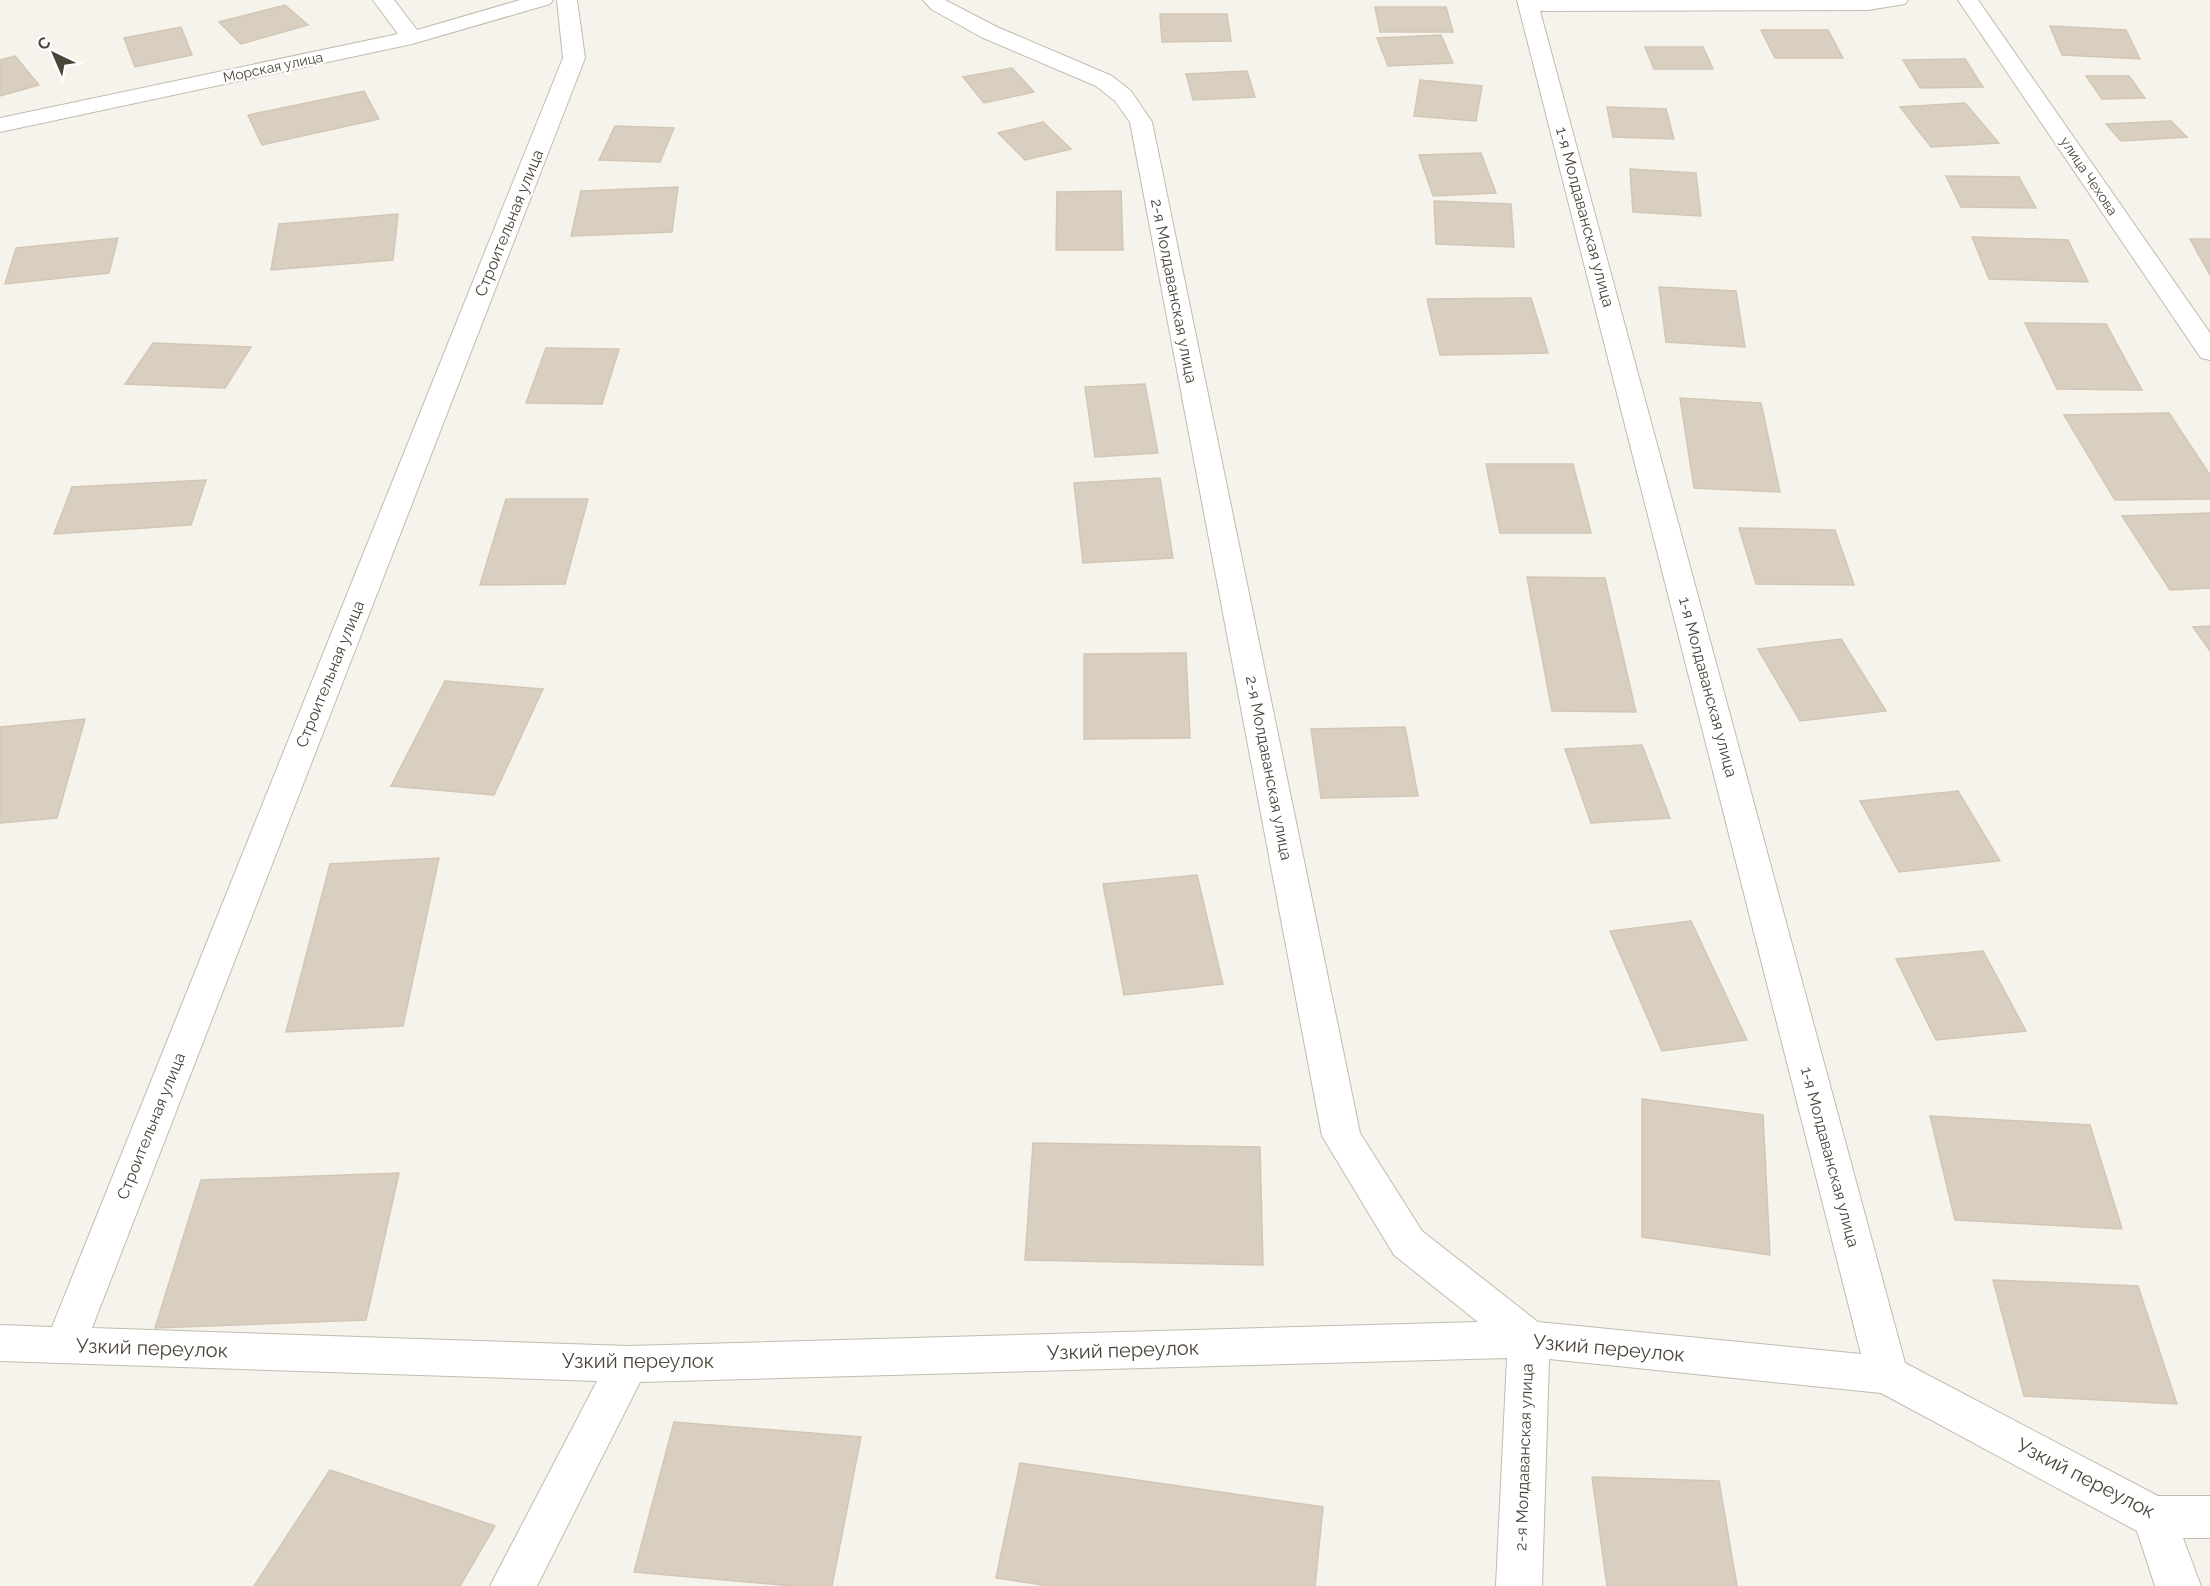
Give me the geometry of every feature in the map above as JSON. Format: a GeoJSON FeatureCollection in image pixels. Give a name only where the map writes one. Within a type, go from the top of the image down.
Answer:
{"type":"FeatureCollection","features":[{"type":"Feature","properties":{"kind":"street"},"geometry":{"type":"LineString","coordinates":[[382,0],[412,38]]}},
{"type":"Feature","properties":{"kind":"street","name":"Морская улица"},"geometry":{"type":"LineString","coordinates":[[0,125],[412,38],[543,0]]}},
{"type":"Feature","properties":{"kind":"street","name":"Строительная улица"},"geometry":{"type":"LineString","coordinates":[[65,1345],[574,58],[567,0]]}},
{"type":"Feature","properties":{"kind":"street","name":"2-я Молдаванская улица"},"geometry":{"type":"LineString","coordinates":[[933,0],[979,27],[1104,81],[1124,96],[1141,122],[1341,1136],[1408,1243],[1529,1339],[1519,1586]]}},
{"type":"Feature","properties":{"kind":"street"},"geometry":{"type":"LineString","coordinates":[[1529,2],[1868,4],[1898,0]]}},
{"type":"Feature","properties":{"kind":"street","name":"улица Чехова"},"geometry":{"type":"LineString","coordinates":[[1968,0],[2210,352]]}},
{"type":"Feature","properties":{"kind":"street","name":"1-я Молдаванская улица"},"geometry":{"type":"LineString","coordinates":[[1529,2],[1887,1375]]}},
{"type":"Feature","properties":{"kind":"street","name":"Узкий переулок"},"geometry":{"type":"LineString","coordinates":[[0,1343],[628,1364],[1529,1339],[1887,1375],[2154,1517],[2210,1517]]}},
{"type":"Feature","properties":{"kind":"street"},"geometry":{"type":"LineString","coordinates":[[513,1586],[628,1364]]}},
{"type":"Feature","properties":{"kind":"street"},"geometry":{"type":"LineString","coordinates":[[2154,1517],[2178,1586]]}},
{"type":"Feature","properties":{"kind":"building"},"geometry":{"type":"Polygon","coordinates":[[[285,5],[308,25],[241,44],[219,22],[285,5]]]}},
{"type":"Feature","properties":{"kind":"building"},"geometry":{"type":"Polygon","coordinates":[[[1375,7],[1446,7],[1453,32],[1380,32],[1375,7]]]}},
{"type":"Feature","properties":{"kind":"building"},"geometry":{"type":"Polygon","coordinates":[[[1160,14],[1227,14],[1231,41],[1162,42],[1160,14]]]}},
{"type":"Feature","properties":{"kind":"building"},"geometry":{"type":"Polygon","coordinates":[[[2050,26],[2126,30],[2140,59],[2062,55],[2050,26]]]}},
{"type":"Feature","properties":{"kind":"building"},"geometry":{"type":"Polygon","coordinates":[[[181,27],[192,55],[135,67],[124,38],[181,27]]]}},
{"type":"Feature","properties":{"kind":"building"},"geometry":{"type":"Polygon","coordinates":[[[1761,30],[1828,30],[1843,58],[1775,58],[1761,30]]]}},
{"type":"Feature","properties":{"kind":"building"},"geometry":{"type":"Polygon","coordinates":[[[1441,35],[1453,63],[1388,66],[1377,38],[1441,35]]]}},
{"type":"Feature","properties":{"kind":"building"},"geometry":{"type":"Polygon","coordinates":[[[1645,47],[1703,47],[1713,69],[1654,69],[1645,47]]]}},
{"type":"Feature","properties":{"kind":"building"},"geometry":{"type":"Polygon","coordinates":[[[15,56],[39,85],[0,96],[0,60],[15,56]]]}},
{"type":"Feature","properties":{"kind":"building"},"geometry":{"type":"Polygon","coordinates":[[[1965,59],[1983,87],[1920,88],[1903,60],[1965,59]]]}},
{"type":"Feature","properties":{"kind":"building"},"geometry":{"type":"Polygon","coordinates":[[[1012,68],[1034,92],[984,103],[963,77],[1012,68]]]}},
{"type":"Feature","properties":{"kind":"building"},"geometry":{"type":"Polygon","coordinates":[[[1247,71],[1255,97],[1193,100],[1186,74],[1247,71]]]}},
{"type":"Feature","properties":{"kind":"building"},"geometry":{"type":"Polygon","coordinates":[[[2086,76],[2129,76],[2145,98],[2102,99],[2086,76]]]}},
{"type":"Feature","properties":{"kind":"building"},"geometry":{"type":"Polygon","coordinates":[[[1420,80],[1482,86],[1476,121],[1414,116],[1420,80]]]}},
{"type":"Feature","properties":{"kind":"building"},"geometry":{"type":"Polygon","coordinates":[[[364,91],[379,119],[262,145],[248,115],[364,91]]]}},
{"type":"Feature","properties":{"kind":"building"},"geometry":{"type":"Polygon","coordinates":[[[1965,103],[1999,143],[1931,147],[1900,107],[1965,103]]]}},
{"type":"Feature","properties":{"kind":"building"},"geometry":{"type":"Polygon","coordinates":[[[1607,107],[1666,109],[1674,139],[1613,137],[1607,107]]]}},
{"type":"Feature","properties":{"kind":"building"},"geometry":{"type":"Polygon","coordinates":[[[2171,121],[2187,137],[2121,141],[2106,124],[2171,121]]]}},
{"type":"Feature","properties":{"kind":"building"},"geometry":{"type":"Polygon","coordinates":[[[1043,122],[1071,149],[1025,160],[998,133],[1043,122]]]}},
{"type":"Feature","properties":{"kind":"building"},"geometry":{"type":"Polygon","coordinates":[[[615,126],[674,128],[660,162],[599,160],[615,126]]]}},
{"type":"Feature","properties":{"kind":"building"},"geometry":{"type":"Polygon","coordinates":[[[1481,153],[1496,193],[1433,196],[1419,155],[1481,153]]]}},
{"type":"Feature","properties":{"kind":"building"},"geometry":{"type":"Polygon","coordinates":[[[1630,169],[1696,173],[1701,216],[1633,212],[1630,169]]]}},
{"type":"Feature","properties":{"kind":"building"},"geometry":{"type":"Polygon","coordinates":[[[1946,176],[2019,177],[2036,208],[1961,207],[1946,176]]]}},
{"type":"Feature","properties":{"kind":"building"},"geometry":{"type":"Polygon","coordinates":[[[678,187],[672,232],[571,236],[581,191],[678,187]]]}},
{"type":"Feature","properties":{"kind":"building"},"geometry":{"type":"Polygon","coordinates":[[[1121,191],[1123,250],[1056,250],[1057,192],[1121,191]]]}},
{"type":"Feature","properties":{"kind":"building"},"geometry":{"type":"Polygon","coordinates":[[[1434,201],[1511,204],[1514,247],[1436,244],[1434,201]]]}},
{"type":"Feature","properties":{"kind":"building"},"geometry":{"type":"Polygon","coordinates":[[[398,214],[393,260],[271,270],[279,224],[398,214]]]}},
{"type":"Feature","properties":{"kind":"building"},"geometry":{"type":"Polygon","coordinates":[[[1972,237],[2068,240],[2088,282],[1989,279],[1972,237]]]}},
{"type":"Feature","properties":{"kind":"building"},"geometry":{"type":"Polygon","coordinates":[[[118,238],[109,273],[5,284],[16,248],[118,238]]]}},
{"type":"Feature","properties":{"kind":"building"},"geometry":{"type":"Polygon","coordinates":[[[2190,239],[2210,239],[2210,275],[2190,239]]]}},
{"type":"Feature","properties":{"kind":"building"},"geometry":{"type":"Polygon","coordinates":[[[1659,287],[1736,291],[1745,347],[1666,342],[1659,287]]]}},
{"type":"Feature","properties":{"kind":"building"},"geometry":{"type":"Polygon","coordinates":[[[1531,298],[1548,353],[1440,355],[1427,299],[1531,298]]]}},
{"type":"Feature","properties":{"kind":"building"},"geometry":{"type":"Polygon","coordinates":[[[2025,323],[2106,324],[2142,390],[2057,389],[2025,323]]]}},
{"type":"Feature","properties":{"kind":"building"},"geometry":{"type":"Polygon","coordinates":[[[153,343],[251,347],[225,388],[125,384],[153,343]]]}},
{"type":"Feature","properties":{"kind":"building"},"geometry":{"type":"Polygon","coordinates":[[[546,348],[619,349],[602,404],[526,403],[546,348]]]}},
{"type":"Feature","properties":{"kind":"building"},"geometry":{"type":"Polygon","coordinates":[[[1145,384],[1158,453],[1095,457],[1085,387],[1145,384]]]}},
{"type":"Feature","properties":{"kind":"building"},"geometry":{"type":"Polygon","coordinates":[[[1680,398],[1761,403],[1780,492],[1694,488],[1680,398]]]}},
{"type":"Feature","properties":{"kind":"building"},"geometry":{"type":"Polygon","coordinates":[[[2169,413],[2210,475],[2210,499],[2115,500],[2064,415],[2169,413]]]}},
{"type":"Feature","properties":{"kind":"building"},"geometry":{"type":"Polygon","coordinates":[[[1486,464],[1573,464],[1591,533],[1500,533],[1486,464]]]}},
{"type":"Feature","properties":{"kind":"building"},"geometry":{"type":"Polygon","coordinates":[[[1160,478],[1173,558],[1083,563],[1074,483],[1160,478]]]}},
{"type":"Feature","properties":{"kind":"building"},"geometry":{"type":"Polygon","coordinates":[[[206,480],[191,525],[54,534],[72,487],[206,480]]]}},
{"type":"Feature","properties":{"kind":"building"},"geometry":{"type":"Polygon","coordinates":[[[506,499],[588,499],[565,584],[480,585],[506,499]]]}},
{"type":"Feature","properties":{"kind":"building"},"geometry":{"type":"Polygon","coordinates":[[[2210,513],[2210,588],[2170,590],[2122,516],[2210,513]]]}},
{"type":"Feature","properties":{"kind":"building"},"geometry":{"type":"Polygon","coordinates":[[[1739,528],[1835,530],[1854,585],[1756,584],[1739,528]]]}},
{"type":"Feature","properties":{"kind":"building"},"geometry":{"type":"Polygon","coordinates":[[[1527,577],[1605,578],[1636,712],[1552,711],[1527,577]]]}},
{"type":"Feature","properties":{"kind":"building"},"geometry":{"type":"Polygon","coordinates":[[[2210,626],[2210,651],[2193,627],[2210,626]]]}},
{"type":"Feature","properties":{"kind":"building"},"geometry":{"type":"Polygon","coordinates":[[[1841,639],[1886,711],[1800,721],[1758,649],[1841,639]]]}},
{"type":"Feature","properties":{"kind":"building"},"geometry":{"type":"Polygon","coordinates":[[[1186,653],[1190,738],[1084,739],[1084,654],[1186,653]]]}},
{"type":"Feature","properties":{"kind":"building"},"geometry":{"type":"Polygon","coordinates":[[[445,681],[543,689],[494,795],[391,786],[445,681]]]}},
{"type":"Feature","properties":{"kind":"building"},"geometry":{"type":"Polygon","coordinates":[[[85,719],[57,818],[0,823],[0,727],[85,719]]]}},
{"type":"Feature","properties":{"kind":"building"},"geometry":{"type":"Polygon","coordinates":[[[1405,727],[1418,796],[1321,798],[1311,729],[1405,727]]]}},
{"type":"Feature","properties":{"kind":"building"},"geometry":{"type":"Polygon","coordinates":[[[1642,745],[1670,818],[1591,823],[1565,749],[1642,745]]]}},
{"type":"Feature","properties":{"kind":"building"},"geometry":{"type":"Polygon","coordinates":[[[1958,791],[2000,861],[1899,872],[1860,801],[1958,791]]]}},
{"type":"Feature","properties":{"kind":"building"},"geometry":{"type":"Polygon","coordinates":[[[439,858],[403,1026],[286,1032],[330,864],[439,858]]]}},
{"type":"Feature","properties":{"kind":"building"},"geometry":{"type":"Polygon","coordinates":[[[1197,875],[1223,984],[1124,995],[1103,884],[1197,875]]]}},
{"type":"Feature","properties":{"kind":"building"},"geometry":{"type":"Polygon","coordinates":[[[1691,921],[1747,1040],[1662,1051],[1610,931],[1691,921]]]}},
{"type":"Feature","properties":{"kind":"building"},"geometry":{"type":"Polygon","coordinates":[[[1983,951],[2026,1031],[1936,1040],[1896,959],[1983,951]]]}},
{"type":"Feature","properties":{"kind":"building"},"geometry":{"type":"Polygon","coordinates":[[[1642,1099],[1763,1115],[1770,1255],[1642,1237],[1642,1099]]]}},
{"type":"Feature","properties":{"kind":"building"},"geometry":{"type":"Polygon","coordinates":[[[1930,1116],[2090,1125],[2122,1229],[1955,1220],[1930,1116]]]}},
{"type":"Feature","properties":{"kind":"building"},"geometry":{"type":"Polygon","coordinates":[[[1033,1143],[1260,1147],[1263,1265],[1025,1260],[1033,1143]]]}},
{"type":"Feature","properties":{"kind":"building"},"geometry":{"type":"Polygon","coordinates":[[[399,1173],[366,1320],[155,1328],[201,1180],[399,1173]]]}},
{"type":"Feature","properties":{"kind":"building"},"geometry":{"type":"Polygon","coordinates":[[[1993,1280],[2138,1286],[2177,1404],[2024,1396],[1993,1280]]]}},
{"type":"Feature","properties":{"kind":"building"},"geometry":{"type":"Polygon","coordinates":[[[674,1422],[861,1437],[832,1586],[793,1586],[634,1572],[674,1422]]]}},
{"type":"Feature","properties":{"kind":"building"},"geometry":{"type":"Polygon","coordinates":[[[1020,1463],[1323,1507],[1315,1586],[1049,1586],[996,1578],[1020,1463]]]}},
{"type":"Feature","properties":{"kind":"building"},"geometry":{"type":"Polygon","coordinates":[[[330,1470],[495,1526],[460,1586],[254,1586],[330,1470]]]}},
{"type":"Feature","properties":{"kind":"building"},"geometry":{"type":"Polygon","coordinates":[[[1592,1477],[1719,1481],[1737,1586],[1607,1586],[1592,1477]]]}}]}
